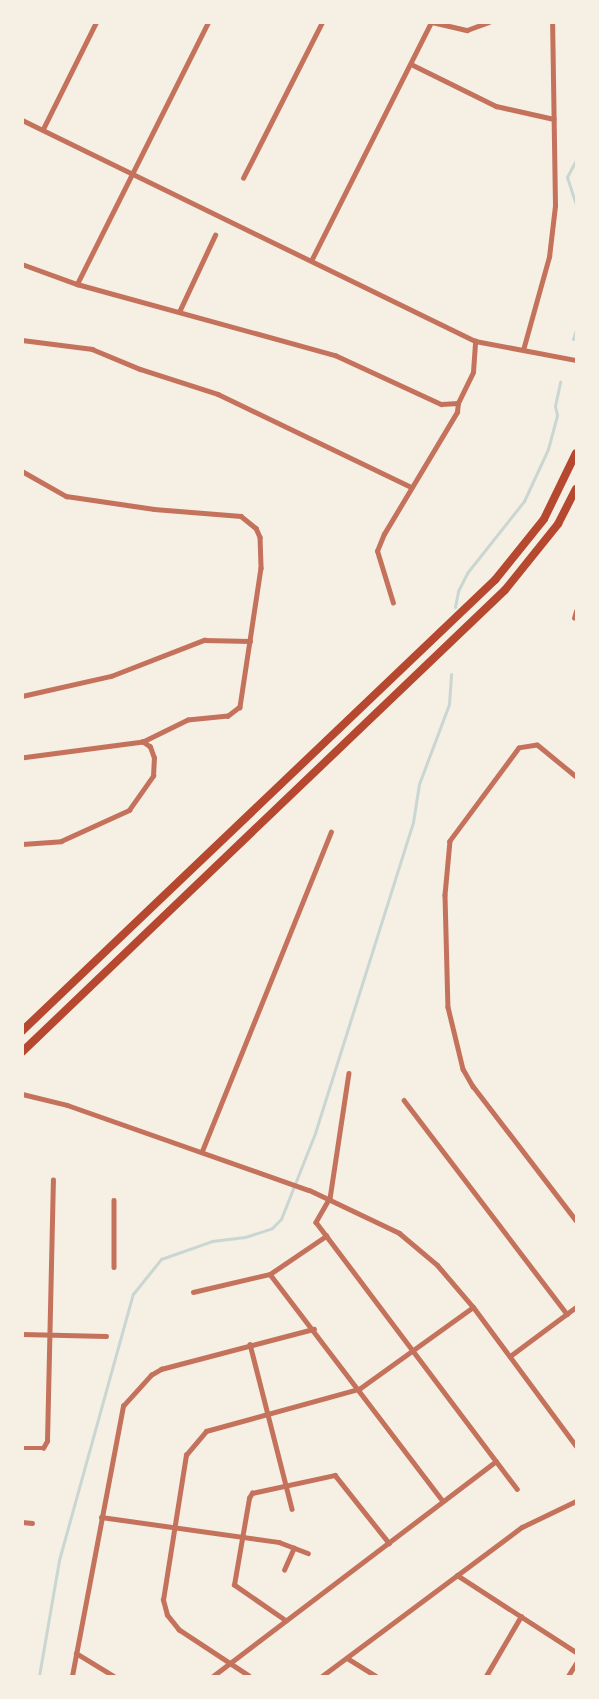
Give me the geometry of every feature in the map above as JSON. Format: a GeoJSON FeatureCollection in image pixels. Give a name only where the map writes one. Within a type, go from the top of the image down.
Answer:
{"type":"FeatureCollection","features":[{"type":"Feature","properties":{"kind":"highway"},"geometry":{"type":"LineString","coordinates":[[22,1031],[496,580],[544,519],[576,453]]}},
{"type":"Feature","properties":{"kind":"highway"},"geometry":{"type":"LineString","coordinates":[[22,1052],[505,590],[558,524],[576,489]]}},
{"type":"Feature","properties":{"kind":"street"},"geometry":{"type":"LineString","coordinates":[[43,130],[96,22]]}},
{"type":"Feature","properties":{"kind":"street"},"geometry":{"type":"LineString","coordinates":[[77,284],[208,22]]}},
{"type":"Feature","properties":{"kind":"street"},"geometry":{"type":"LineString","coordinates":[[243,178],[322,22]]}},
{"type":"Feature","properties":{"kind":"street"},"geometry":{"type":"LineString","coordinates":[[312,259],[432,22],[467,30],[489,22]]}},
{"type":"Feature","properties":{"kind":"street"},"geometry":{"type":"LineString","coordinates":[[524,350],[549,257],[555,206],[552,22]]}},
{"type":"Feature","properties":{"kind":"street"},"geometry":{"type":"LineString","coordinates":[[411,64],[496,106],[554,119]]}},
{"type":"Feature","properties":{"kind":"street"},"geometry":{"type":"LineString","coordinates":[[22,120],[131,174],[312,259],[475,341],[576,360]]}},
{"type":"Feature","properties":{"kind":"street"},"geometry":{"type":"LineString","coordinates":[[179,312],[215,235]]}},
{"type":"Feature","properties":{"kind":"street"},"geometry":{"type":"LineString","coordinates":[[22,264],[77,284],[335,355],[441,404],[458,403]]}},
{"type":"Feature","properties":{"kind":"street"},"geometry":{"type":"LineString","coordinates":[[22,340],[92,349],[140,369],[218,394],[411,487]]}},
{"type":"Feature","properties":{"kind":"street"},"geometry":{"type":"LineString","coordinates":[[393,603],[377,551],[411,487],[457,412],[458,403],[470,382],[475,341]]}},
{"type":"Feature","properties":{"kind":"street"},"geometry":{"type":"LineString","coordinates":[[22,471],[66,496],[154,509],[241,516],[256,528],[260,537],[261,568],[240,707],[228,716],[175,724],[143,742],[22,758]]}},
{"type":"Feature","properties":{"kind":"street"},"geometry":{"type":"LineString","coordinates":[[574,618],[576,611]]}},
{"type":"Feature","properties":{"kind":"street"},"geometry":{"type":"LineString","coordinates":[[22,696],[111,676],[204,640],[250,642]]}},
{"type":"Feature","properties":{"kind":"street"},"geometry":{"type":"LineString","coordinates":[[22,844],[61,842],[129,810],[153,776],[154,758],[150,747],[143,742]]}},
{"type":"Feature","properties":{"kind":"street"},"geometry":{"type":"LineString","coordinates":[[576,777],[537,745],[519,748],[514,752],[488,794],[450,841],[445,868],[445,919],[448,1007],[463,1069],[473,1086],[576,1220]]}},
{"type":"Feature","properties":{"kind":"street"},"geometry":{"type":"LineString","coordinates":[[202,1151],[332,832]]}},
{"type":"Feature","properties":{"kind":"street"},"geometry":{"type":"LineString","coordinates":[[349,1073],[330,1198],[316,1222],[517,1489]]}},
{"type":"Feature","properties":{"kind":"street"},"geometry":{"type":"LineString","coordinates":[[22,1094],[67,1105],[285,1181],[330,1198],[409,1240],[437,1265],[473,1307],[576,1446]]}},
{"type":"Feature","properties":{"kind":"street"},"geometry":{"type":"LineString","coordinates":[[404,1100],[567,1314]]}},
{"type":"Feature","properties":{"kind":"street"},"geometry":{"type":"LineString","coordinates":[[22,1448],[43,1448],[47,1441],[53,1180]]}},
{"type":"Feature","properties":{"kind":"street"},"geometry":{"type":"LineString","coordinates":[[114,1200],[114,1266]]}},
{"type":"Feature","properties":{"kind":"street"},"geometry":{"type":"LineString","coordinates":[[193,1292],[270,1274],[326,1236]]}},
{"type":"Feature","properties":{"kind":"street"},"geometry":{"type":"LineString","coordinates":[[270,1274],[360,1389],[443,1501]]}},
{"type":"Feature","properties":{"kind":"street"},"geometry":{"type":"LineString","coordinates":[[249,1676],[179,1630],[167,1615],[163,1600],[172,1527],[186,1454],[194,1441],[206,1431],[269,1412],[360,1389],[414,1352],[473,1307]]}},
{"type":"Feature","properties":{"kind":"street"},"geometry":{"type":"LineString","coordinates":[[510,1356],[576,1307]]}},
{"type":"Feature","properties":{"kind":"street"},"geometry":{"type":"LineString","coordinates":[[72,1676],[121,1411],[128,1399],[155,1371],[250,1344],[314,1329]]}},
{"type":"Feature","properties":{"kind":"street"},"geometry":{"type":"LineString","coordinates":[[22,1334],[106,1336]]}},
{"type":"Feature","properties":{"kind":"street"},"geometry":{"type":"LineString","coordinates":[[250,1344],[269,1412],[292,1509]]}},
{"type":"Feature","properties":{"kind":"street"},"geometry":{"type":"LineString","coordinates":[[213,1676],[496,1461]]}},
{"type":"Feature","properties":{"kind":"street"},"geometry":{"type":"LineString","coordinates":[[286,1621],[234,1585],[250,1495],[286,1484],[335,1475],[389,1543]]}},
{"type":"Feature","properties":{"kind":"street"},"geometry":{"type":"LineString","coordinates":[[322,1676],[522,1527],[576,1501]]}},
{"type":"Feature","properties":{"kind":"street"},"geometry":{"type":"LineString","coordinates":[[101,1517],[279,1542],[308,1554]]}},
{"type":"Feature","properties":{"kind":"street"},"geometry":{"type":"LineString","coordinates":[[22,1522],[32,1523]]}},
{"type":"Feature","properties":{"kind":"street"},"geometry":{"type":"LineString","coordinates":[[284,1570],[294,1548]]}},
{"type":"Feature","properties":{"kind":"street"},"geometry":{"type":"LineString","coordinates":[[457,1575],[576,1652]]}},
{"type":"Feature","properties":{"kind":"street"},"geometry":{"type":"LineString","coordinates":[[486,1676],[521,1616]]}},
{"type":"Feature","properties":{"kind":"street"},"geometry":{"type":"LineString","coordinates":[[76,1653],[114,1676]]}},
{"type":"Feature","properties":{"kind":"street"},"geometry":{"type":"LineString","coordinates":[[347,1658],[376,1676]]}},
{"type":"Feature","properties":{"kind":"street"},"geometry":{"type":"LineString","coordinates":[[568,1676],[576,1663]]}},
{"type":"Feature","properties":{"kind":"waterway"},"geometry":{"type":"LineString","coordinates":[[576,160],[567,177],[576,204]]}},
{"type":"Feature","properties":{"kind":"waterway"},"geometry":{"type":"LineString","coordinates":[[573,339],[576,330]]}},
{"type":"Feature","properties":{"kind":"waterway"},"geometry":{"type":"LineString","coordinates":[[455,607],[458,591],[467,573],[524,501],[548,449],[557,415],[555,406],[560,382]]}},
{"type":"Feature","properties":{"kind":"waterway"},"geometry":{"type":"LineString","coordinates":[[39,1676],[59,1560],[133,1294],[161,1259],[212,1241],[245,1237],[272,1228],[281,1219],[315,1133],[413,822],[419,784],[449,704],[451,674]]}}]}
